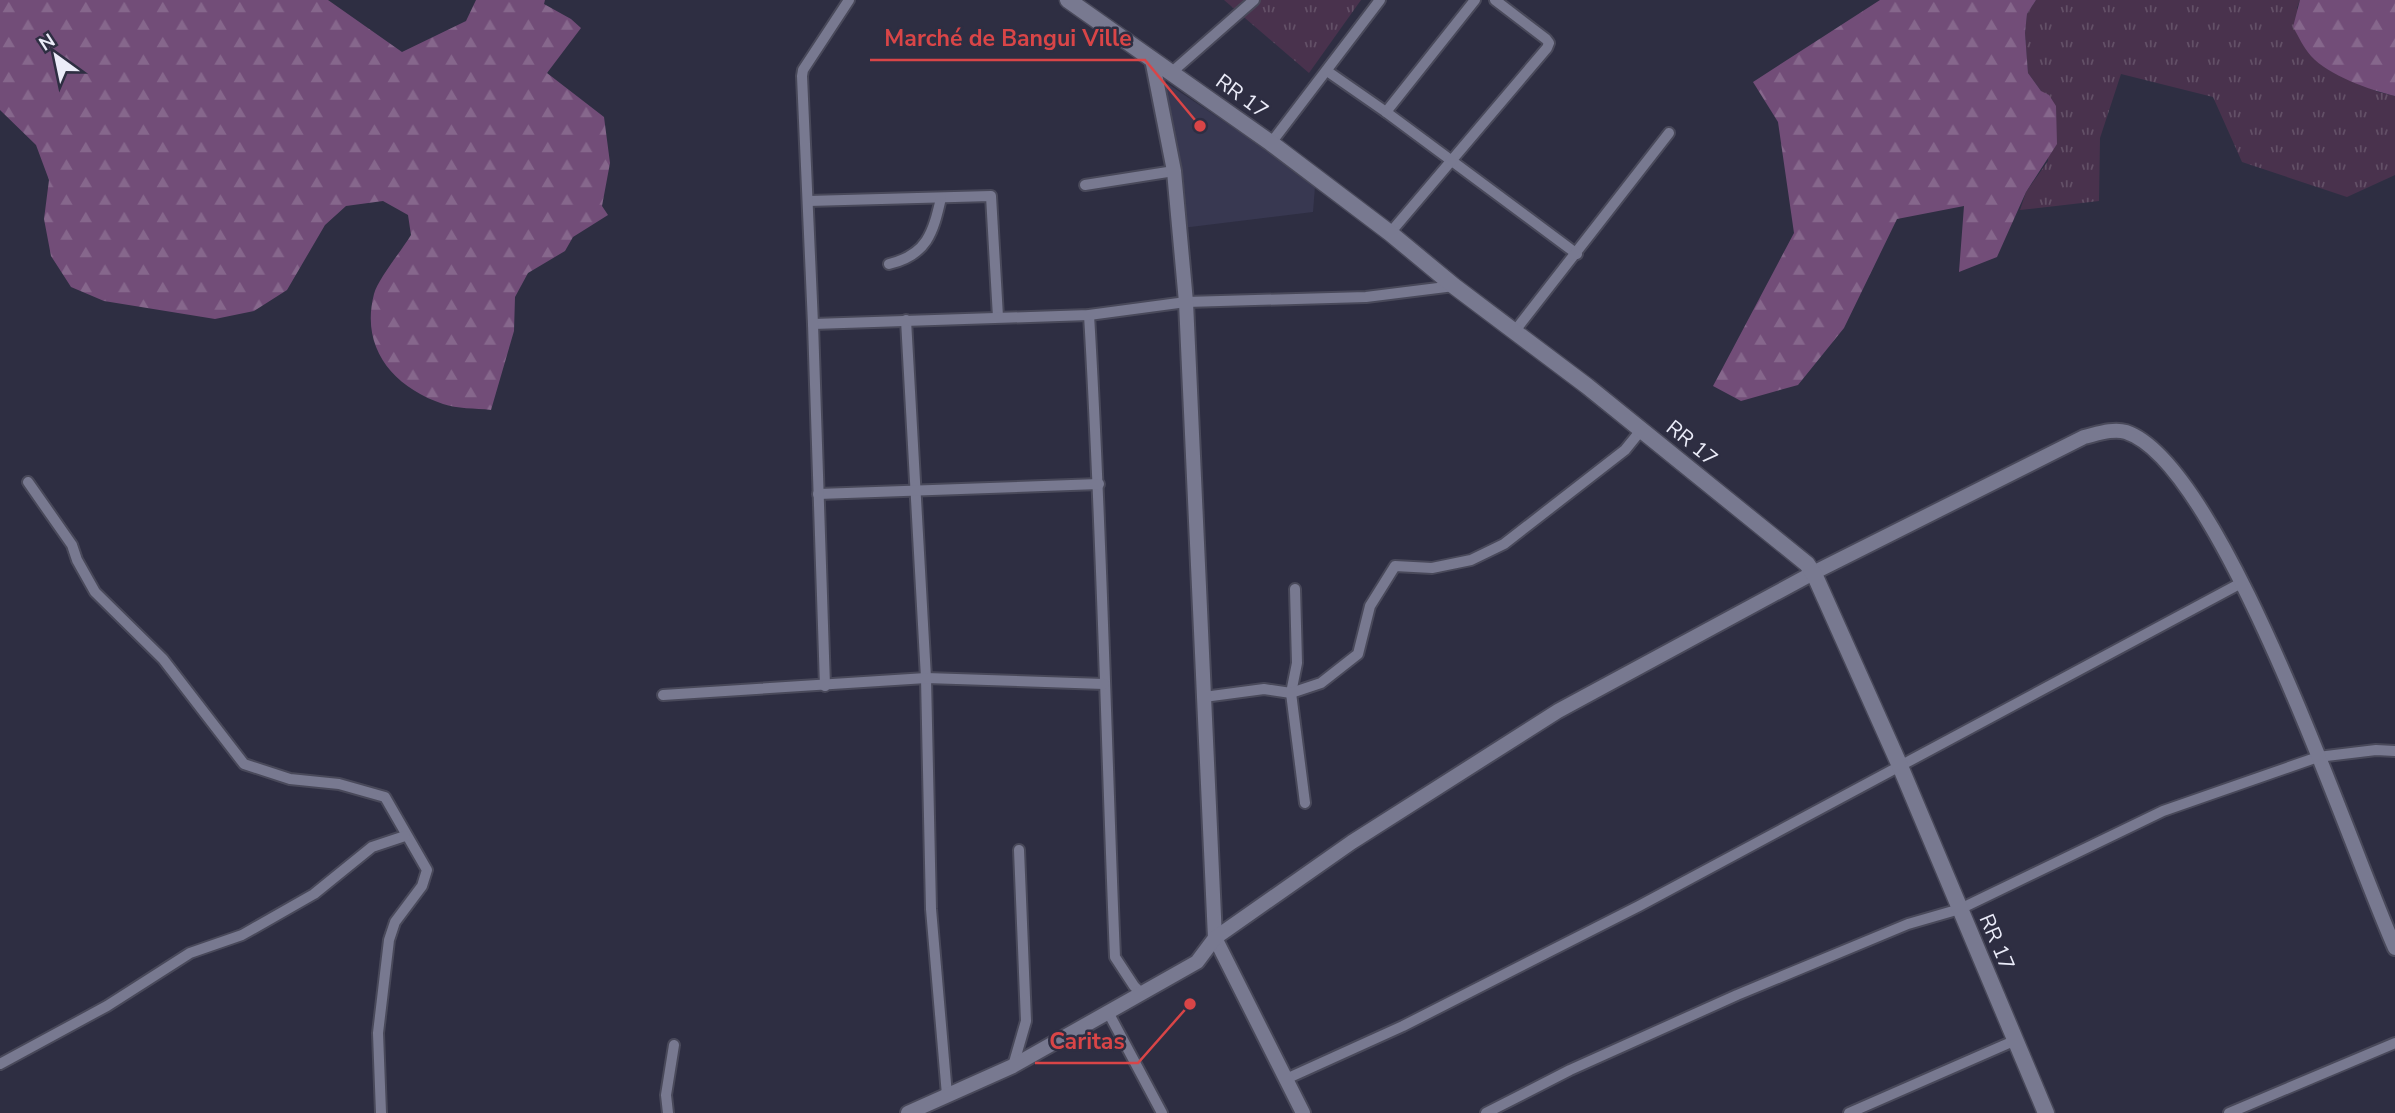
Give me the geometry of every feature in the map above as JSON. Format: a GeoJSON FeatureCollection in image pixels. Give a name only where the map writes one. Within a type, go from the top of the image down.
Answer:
{"type":"FeatureCollection","features":[{"type":"Feature","properties":{"kind":"main road","name":"RR 17"},"geometry":{"type":"LineString","coordinates":[[1076,2],[1390,233],[1454,286],[1642,429],[1807,564],[1900,766],[2046,1113]]}},
{"type":"Feature","properties":{"kind":"street"},"geometry":{"type":"LineString","coordinates":[[825,686],[803,69],[849,0]]}},
{"type":"Feature","properties":{"kind":"street"},"geometry":{"type":"LineString","coordinates":[[1172,72],[1254,0]]}},
{"type":"Feature","properties":{"kind":"street"},"geometry":{"type":"LineString","coordinates":[[1271,143],[1380,0]]}},
{"type":"Feature","properties":{"kind":"street"},"geometry":{"type":"LineString","coordinates":[[1386,112],[1475,0]]}},
{"type":"Feature","properties":{"kind":"street"},"geometry":{"type":"LineString","coordinates":[[1390,233],[1547,48],[1549,43],[1495,0]]}},
{"type":"Feature","properties":{"kind":"street"},"geometry":{"type":"LineString","coordinates":[[1152,59],[1174,171],[1185,302],[1215,938],[1303,1113]]}},
{"type":"Feature","properties":{"kind":"street"},"geometry":{"type":"LineString","coordinates":[[1327,71],[1451,159],[1577,254]]}},
{"type":"Feature","properties":{"kind":"street"},"geometry":{"type":"LineString","coordinates":[[1514,332],[1669,133]]}},
{"type":"Feature","properties":{"kind":"street"},"geometry":{"type":"LineString","coordinates":[[1085,185],[1174,171]]}},
{"type":"Feature","properties":{"kind":"street"},"geometry":{"type":"LineString","coordinates":[[808,201],[990,196],[998,317]]}},
{"type":"Feature","properties":{"kind":"street"},"geometry":{"type":"LineString","coordinates":[[889,264],[907,259],[926,243],[935,225],[941,198]]}},
{"type":"Feature","properties":{"kind":"street"},"geometry":{"type":"LineString","coordinates":[[813,324],[1089,315],[1185,302],[1366,298],[1454,286]]}},
{"type":"Feature","properties":{"kind":"street"},"geometry":{"type":"LineString","coordinates":[[1089,315],[1099,484],[1115,957],[1133,986],[1142,993]]}},
{"type":"Feature","properties":{"kind":"street"},"geometry":{"type":"LineString","coordinates":[[906,320],[926,678],[931,909],[947,1095]]}},
{"type":"Feature","properties":{"kind":"street"},"geometry":{"type":"LineString","coordinates":[[1204,697],[1264,689],[1290,693],[1321,683],[1358,654],[1370,607],[1395,566],[1432,569],[1471,560],[1504,544],[1625,450],[1642,429]]}},
{"type":"Feature","properties":{"kind":"street"},"geometry":{"type":"LineString","coordinates":[[908,1113],[1013,1066],[1196,962],[1215,938],[1352,842],[1558,711],[1813,573],[2084,437],[2115,430],[2127,433],[2157,452],[2193,494],[2243,582],[2318,757],[2395,948]]}},
{"type":"Feature","properties":{"kind":"street"},"geometry":{"type":"LineString","coordinates":[[28,482],[72,545],[94,592],[163,659],[244,764],[290,779],[339,784],[385,797],[405,836],[427,870],[422,886],[395,922],[389,940],[378,1033],[381,1113]]}},
{"type":"Feature","properties":{"kind":"street"},"geometry":{"type":"LineString","coordinates":[[818,494],[1099,484]]}},
{"type":"Feature","properties":{"kind":"street"},"geometry":{"type":"LineString","coordinates":[[1286,1079],[1403,1026],[1639,906],[2243,582]]}},
{"type":"Feature","properties":{"kind":"street"},"geometry":{"type":"LineString","coordinates":[[1295,589],[1297,663],[1290,693],[1305,803]]}},
{"type":"Feature","properties":{"kind":"street"},"geometry":{"type":"LineString","coordinates":[[663,695],[926,678],[1104,684]]}},
{"type":"Feature","properties":{"kind":"street"},"geometry":{"type":"LineString","coordinates":[[1486,1113],[1570,1070],[1737,995],[1908,924],[1960,909],[2163,811],[2318,757],[2376,750],[2395,751]]}},
{"type":"Feature","properties":{"kind":"street"},"geometry":{"type":"LineString","coordinates":[[0,1064],[107,1006],[190,953],[242,934],[314,894],[372,847],[405,836]]}},
{"type":"Feature","properties":{"kind":"street"},"geometry":{"type":"LineString","coordinates":[[1013,1066],[1026,1021],[1019,850]]}},
{"type":"Feature","properties":{"kind":"street"},"geometry":{"type":"LineString","coordinates":[[1108,1012],[1162,1113]]}},
{"type":"Feature","properties":{"kind":"street"},"geometry":{"type":"LineString","coordinates":[[1849,1113],[2016,1040]]}},
{"type":"Feature","properties":{"kind":"street"},"geometry":{"type":"LineString","coordinates":[[2229,1113],[2395,1043]]}},
{"type":"Feature","properties":{"kind":"street"},"geometry":{"type":"LineString","coordinates":[[668,1113],[666,1095],[674,1045]]}},
{"type":"Feature","properties":{"kind":"shaded area"},"geometry":{"type":"Polygon","coordinates":[[[1165,82],[1295,169],[1315,187],[1313,212],[1182,228],[1165,82]]]}},
{"type":"Feature","properties":{"kind":"green space"},"geometry":{"type":"Polygon","coordinates":[[[0,0],[328,0],[402,52],[466,21],[476,0],[545,0],[544,4],[571,19],[581,28],[547,73],[604,117],[610,163],[602,206],[608,215],[573,237],[565,251],[528,273],[515,297],[514,331],[491,410],[448,406],[425,397],[396,376],[384,363],[376,348],[371,314],[374,294],[411,235],[408,215],[383,201],[346,206],[325,225],[287,290],[254,311],[215,319],[104,301],[71,287],[51,256],[44,219],[49,180],[36,145],[0,110],[0,0]]]}},
{"type":"Feature","properties":{"kind":"green space"},"geometry":{"type":"Polygon","coordinates":[[[1224,0],[1361,0],[1309,73],[1224,0]]]}},
{"type":"Feature","properties":{"kind":"green space"},"geometry":{"type":"Polygon","coordinates":[[[1880,0],[2036,0],[2027,14],[2025,33],[2028,73],[2056,106],[2057,144],[2026,192],[1997,257],[1959,272],[1964,206],[1897,219],[1844,328],[1798,385],[1741,401],[1713,386],[1794,233],[1778,122],[1753,82],[1880,0]]]}},
{"type":"Feature","properties":{"kind":"green space"},"geometry":{"type":"Polygon","coordinates":[[[2036,0],[2300,0],[2297,8],[2327,69],[2378,92],[2395,96],[2395,175],[2347,197],[2242,162],[2213,97],[2121,74],[2100,138],[2099,201],[2020,210],[2026,192],[2048,161],[2041,91],[2028,73],[2025,33],[2027,14],[2036,0]]]}},
{"type":"Feature","properties":{"kind":"green space"},"geometry":{"type":"Polygon","coordinates":[[[2300,0],[2395,0],[2395,96],[2338,75],[2311,56],[2293,27],[2300,0]]]}},
{"type":"Feature","properties":{"kind":"place","name":"Marché de Bangui Ville"},"geometry":{"type":"Point","coordinates":[1200,126]}},
{"type":"Feature","properties":{"kind":"place","name":"Caritas"},"geometry":{"type":"Point","coordinates":[1190,1004]}}]}
